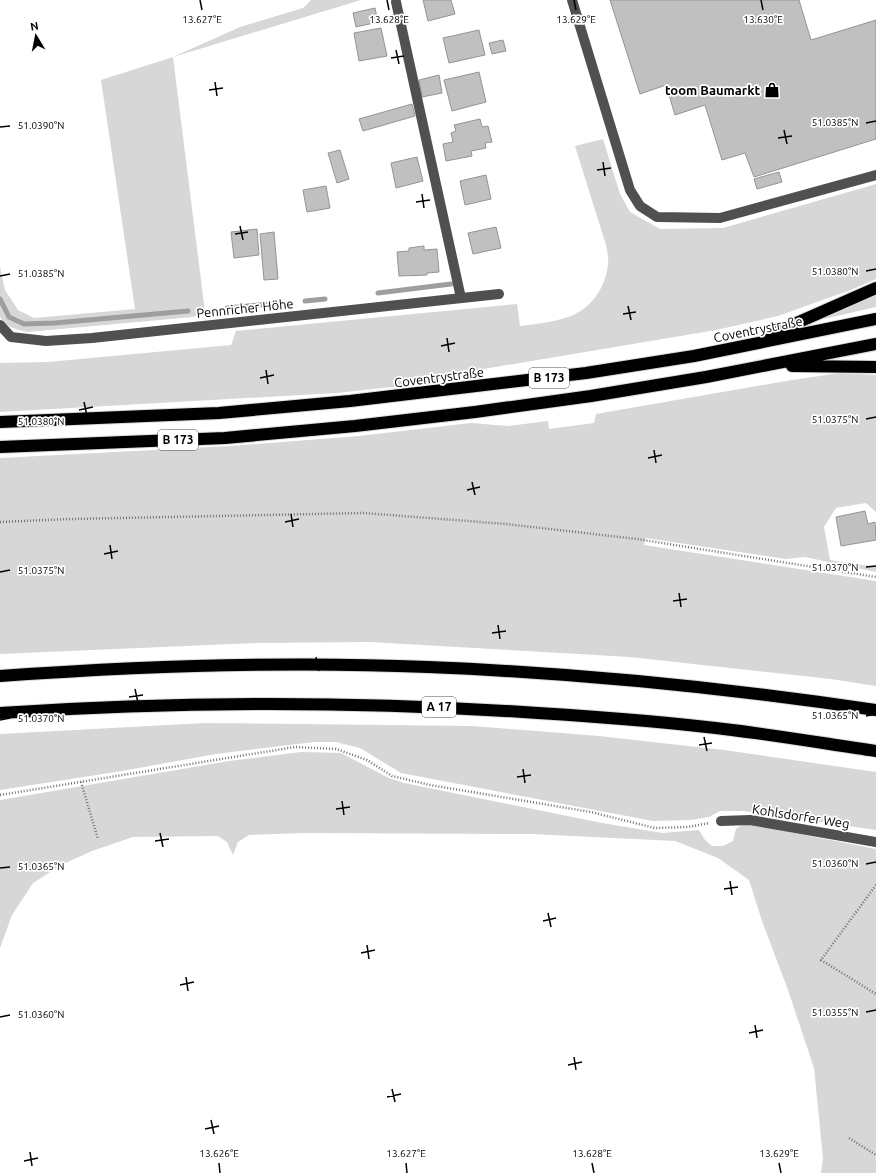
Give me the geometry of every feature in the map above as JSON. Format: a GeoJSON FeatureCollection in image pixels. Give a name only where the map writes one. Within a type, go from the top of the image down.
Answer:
{"type":"FeatureCollection","features":[{"type":"Feature","properties":{"kind":"highway"},"geometry":{"type":"LineString","coordinates":[[746,346],[876,288]]}},
{"type":"Feature","properties":{"kind":"highway","name":"Coventrystraße"},"geometry":{"type":"LineString","coordinates":[[0,422],[219,413],[350,401],[586,373],[694,356],[876,319]]}},
{"type":"Feature","properties":{"kind":"highway","name":"B 173"},"geometry":{"type":"LineString","coordinates":[[0,447],[225,438],[355,426],[475,412],[591,396],[767,366],[876,344]]}},
{"type":"Feature","properties":{"kind":"highway"},"geometry":{"type":"LineString","coordinates":[[767,366],[876,367]]}},
{"type":"Feature","properties":{"kind":"highway"},"geometry":{"type":"LineString","coordinates":[[0,676],[65,671],[202,666],[300,665],[427,667],[622,679],[808,700],[876,710]]}},
{"type":"Feature","properties":{"kind":"highway","name":"A 17"},"geometry":{"type":"LineString","coordinates":[[0,713],[208,704],[399,705],[606,718],[731,730],[876,751]]}},
{"type":"Feature","properties":{"kind":"street"},"geometry":{"type":"LineString","coordinates":[[572,0],[630,190],[640,206],[657,217],[720,218],[876,175]]}},
{"type":"Feature","properties":{"kind":"street"},"geometry":{"type":"LineString","coordinates":[[396,2],[461,298]]}},
{"type":"Feature","properties":{"kind":"street","name":"Pennricher Höhe"},"geometry":{"type":"LineString","coordinates":[[0,325],[11,337],[46,341],[92,338],[499,294]]}},
{"type":"Feature","properties":{"kind":"street","name":"Kohlsdorfer Weg"},"geometry":{"type":"LineString","coordinates":[[721,821],[750,820],[876,842]]}},
{"type":"Feature","properties":{"kind":"path"},"geometry":{"type":"LineString","coordinates":[[0,522],[71,519],[364,513],[506,524],[637,539],[876,577]]}},
{"type":"Feature","properties":{"kind":"path"},"geometry":{"type":"LineString","coordinates":[[0,795],[295,747],[336,749],[367,760],[392,776],[430,785],[591,812],[655,828],[688,826],[721,821]]}},
{"type":"Feature","properties":{"kind":"path"},"geometry":{"type":"LineString","coordinates":[[81,782],[98,839]]}},
{"type":"Feature","properties":{"kind":"path"},"geometry":{"type":"LineString","coordinates":[[876,885],[821,960],[876,994]]}},
{"type":"Feature","properties":{"kind":"path"},"geometry":{"type":"LineString","coordinates":[[849,1138],[876,1155]]}},
{"type":"Feature","properties":{"kind":"shaded area"},"geometry":{"type":"Polygon","coordinates":[[[311,0],[361,0],[173,57],[240,27],[303,8],[311,0]]]}},
{"type":"Feature","properties":{"kind":"shaded area"},"geometry":{"type":"Polygon","coordinates":[[[173,57],[205,312],[193,317],[27,332],[8,326],[0,317],[0,267],[5,290],[18,310],[34,318],[135,309],[101,80],[173,57]]]}},
{"type":"Feature","properties":{"kind":"shaded area"},"geometry":{"type":"Polygon","coordinates":[[[603,139],[620,194],[630,212],[660,229],[723,228],[876,184],[876,279],[853,289],[778,316],[716,330],[466,372],[420,384],[336,393],[0,412],[0,363],[48,362],[231,345],[236,331],[517,304],[520,326],[539,324],[571,316],[585,308],[597,295],[607,272],[608,259],[606,245],[575,146],[603,139]]]}},
{"type":"Feature","properties":{"kind":"shaded area"},"geometry":{"type":"Polygon","coordinates":[[[876,295],[876,307],[815,321],[814,319],[876,295]]]}},
{"type":"Feature","properties":{"kind":"shaded area"},"geometry":{"type":"Polygon","coordinates":[[[840,373],[876,375],[876,512],[866,503],[836,508],[824,527],[830,560],[876,567],[876,572],[805,557],[786,559],[646,538],[644,545],[876,581],[876,686],[831,679],[630,657],[370,642],[257,643],[0,654],[0,458],[230,446],[359,436],[471,423],[508,426],[548,421],[549,429],[594,423],[596,414],[840,373]]]}},
{"type":"Feature","properties":{"kind":"shaded area"},"geometry":{"type":"Polygon","coordinates":[[[205,723],[472,726],[599,736],[724,750],[876,772],[876,830],[744,811],[720,811],[709,817],[691,820],[653,821],[401,773],[360,748],[336,742],[314,742],[216,754],[122,771],[0,790],[0,734],[205,723]]]}},
{"type":"Feature","properties":{"kind":"shaded area"},"geometry":{"type":"Polygon","coordinates":[[[301,752],[341,753],[389,778],[404,783],[602,823],[662,833],[699,830],[705,840],[712,846],[723,846],[733,841],[736,829],[744,823],[876,849],[876,1173],[821,1173],[823,1158],[814,1068],[749,880],[718,858],[675,841],[532,834],[306,833],[249,835],[238,842],[233,855],[227,842],[218,836],[133,837],[92,851],[61,865],[33,883],[12,915],[0,948],[0,800],[229,761],[301,752]]]}},
{"type":"Feature","properties":{"kind":"building"},"geometry":{"type":"Polygon","coordinates":[[[423,0],[451,0],[455,14],[428,21],[423,0]]]}},
{"type":"Feature","properties":{"kind":"building","name":"toom Baumarkt"},"geometry":{"type":"Polygon","coordinates":[[[610,0],[799,0],[811,40],[876,20],[876,139],[754,177],[745,153],[722,160],[705,105],[675,115],[666,85],[640,94],[610,0]]]}},
{"type":"Feature","properties":{"kind":"building"},"geometry":{"type":"Polygon","coordinates":[[[375,8],[378,22],[356,27],[353,13],[375,8]]]}},
{"type":"Feature","properties":{"kind":"building"},"geometry":{"type":"Polygon","coordinates":[[[381,28],[387,56],[359,61],[354,33],[381,28]]]}},
{"type":"Feature","properties":{"kind":"building"},"geometry":{"type":"Polygon","coordinates":[[[479,30],[485,55],[449,63],[443,38],[479,30]]]}},
{"type":"Feature","properties":{"kind":"building"},"geometry":{"type":"Polygon","coordinates":[[[503,40],[506,51],[492,54],[489,43],[503,40]]]}},
{"type":"Feature","properties":{"kind":"building"},"geometry":{"type":"Polygon","coordinates":[[[479,72],[486,102],[452,111],[444,80],[479,72]]]}},
{"type":"Feature","properties":{"kind":"building"},"geometry":{"type":"Polygon","coordinates":[[[439,75],[442,93],[422,97],[419,80],[439,75]]]}},
{"type":"Feature","properties":{"kind":"building"},"geometry":{"type":"Polygon","coordinates":[[[412,104],[415,116],[363,131],[359,119],[412,104]]]}},
{"type":"Feature","properties":{"kind":"building"},"geometry":{"type":"Polygon","coordinates":[[[480,119],[482,127],[488,126],[492,142],[485,143],[486,148],[471,151],[472,156],[446,161],[443,144],[453,142],[451,133],[456,131],[454,125],[480,119]]]}},
{"type":"Feature","properties":{"kind":"building"},"geometry":{"type":"Polygon","coordinates":[[[340,150],[349,179],[337,183],[328,153],[340,150]]]}},
{"type":"Feature","properties":{"kind":"building"},"geometry":{"type":"Polygon","coordinates":[[[417,157],[423,181],[396,188],[391,163],[417,157]]]}},
{"type":"Feature","properties":{"kind":"building"},"geometry":{"type":"Polygon","coordinates":[[[779,172],[782,182],[757,189],[754,179],[779,172]]]}},
{"type":"Feature","properties":{"kind":"building"},"geometry":{"type":"Polygon","coordinates":[[[486,175],[491,199],[465,205],[460,181],[486,175]]]}},
{"type":"Feature","properties":{"kind":"building"},"geometry":{"type":"Polygon","coordinates":[[[326,186],[330,208],[307,212],[303,190],[326,186]]]}},
{"type":"Feature","properties":{"kind":"building"},"geometry":{"type":"Polygon","coordinates":[[[496,227],[501,248],[473,254],[468,233],[496,227]]]}},
{"type":"Feature","properties":{"kind":"building"},"geometry":{"type":"Polygon","coordinates":[[[257,229],[259,255],[234,258],[231,232],[257,229]]]}},
{"type":"Feature","properties":{"kind":"building"},"geometry":{"type":"Polygon","coordinates":[[[274,232],[278,279],[264,280],[260,234],[274,232]]]}},
{"type":"Feature","properties":{"kind":"building"},"geometry":{"type":"Polygon","coordinates":[[[424,246],[424,250],[437,249],[439,272],[427,273],[427,275],[399,276],[397,252],[409,251],[409,248],[424,246]]]}},
{"type":"Feature","properties":{"kind":"building"},"geometry":{"type":"Polygon","coordinates":[[[865,511],[868,524],[875,522],[876,540],[841,546],[836,517],[865,511]]]}},
{"type":"Feature","properties":{"kind":"waterway"},"geometry":{"type":"LineString","coordinates":[[378,293],[451,284]]}},
{"type":"Feature","properties":{"kind":"waterway"},"geometry":{"type":"LineString","coordinates":[[0,299],[9,317],[24,324],[55,323],[188,311]]}},
{"type":"Feature","properties":{"kind":"waterway"},"geometry":{"type":"LineString","coordinates":[[305,301],[325,299]]}},
{"type":"Feature","properties":{"kind":"waterway"},"geometry":{"type":"LineString","coordinates":[[227,308],[279,303]]}},
{"type":"Feature","properties":{"kind":"place","name":"toom Baumarkt"},"geometry":{"type":"Point","coordinates":[772,90]}}]}
